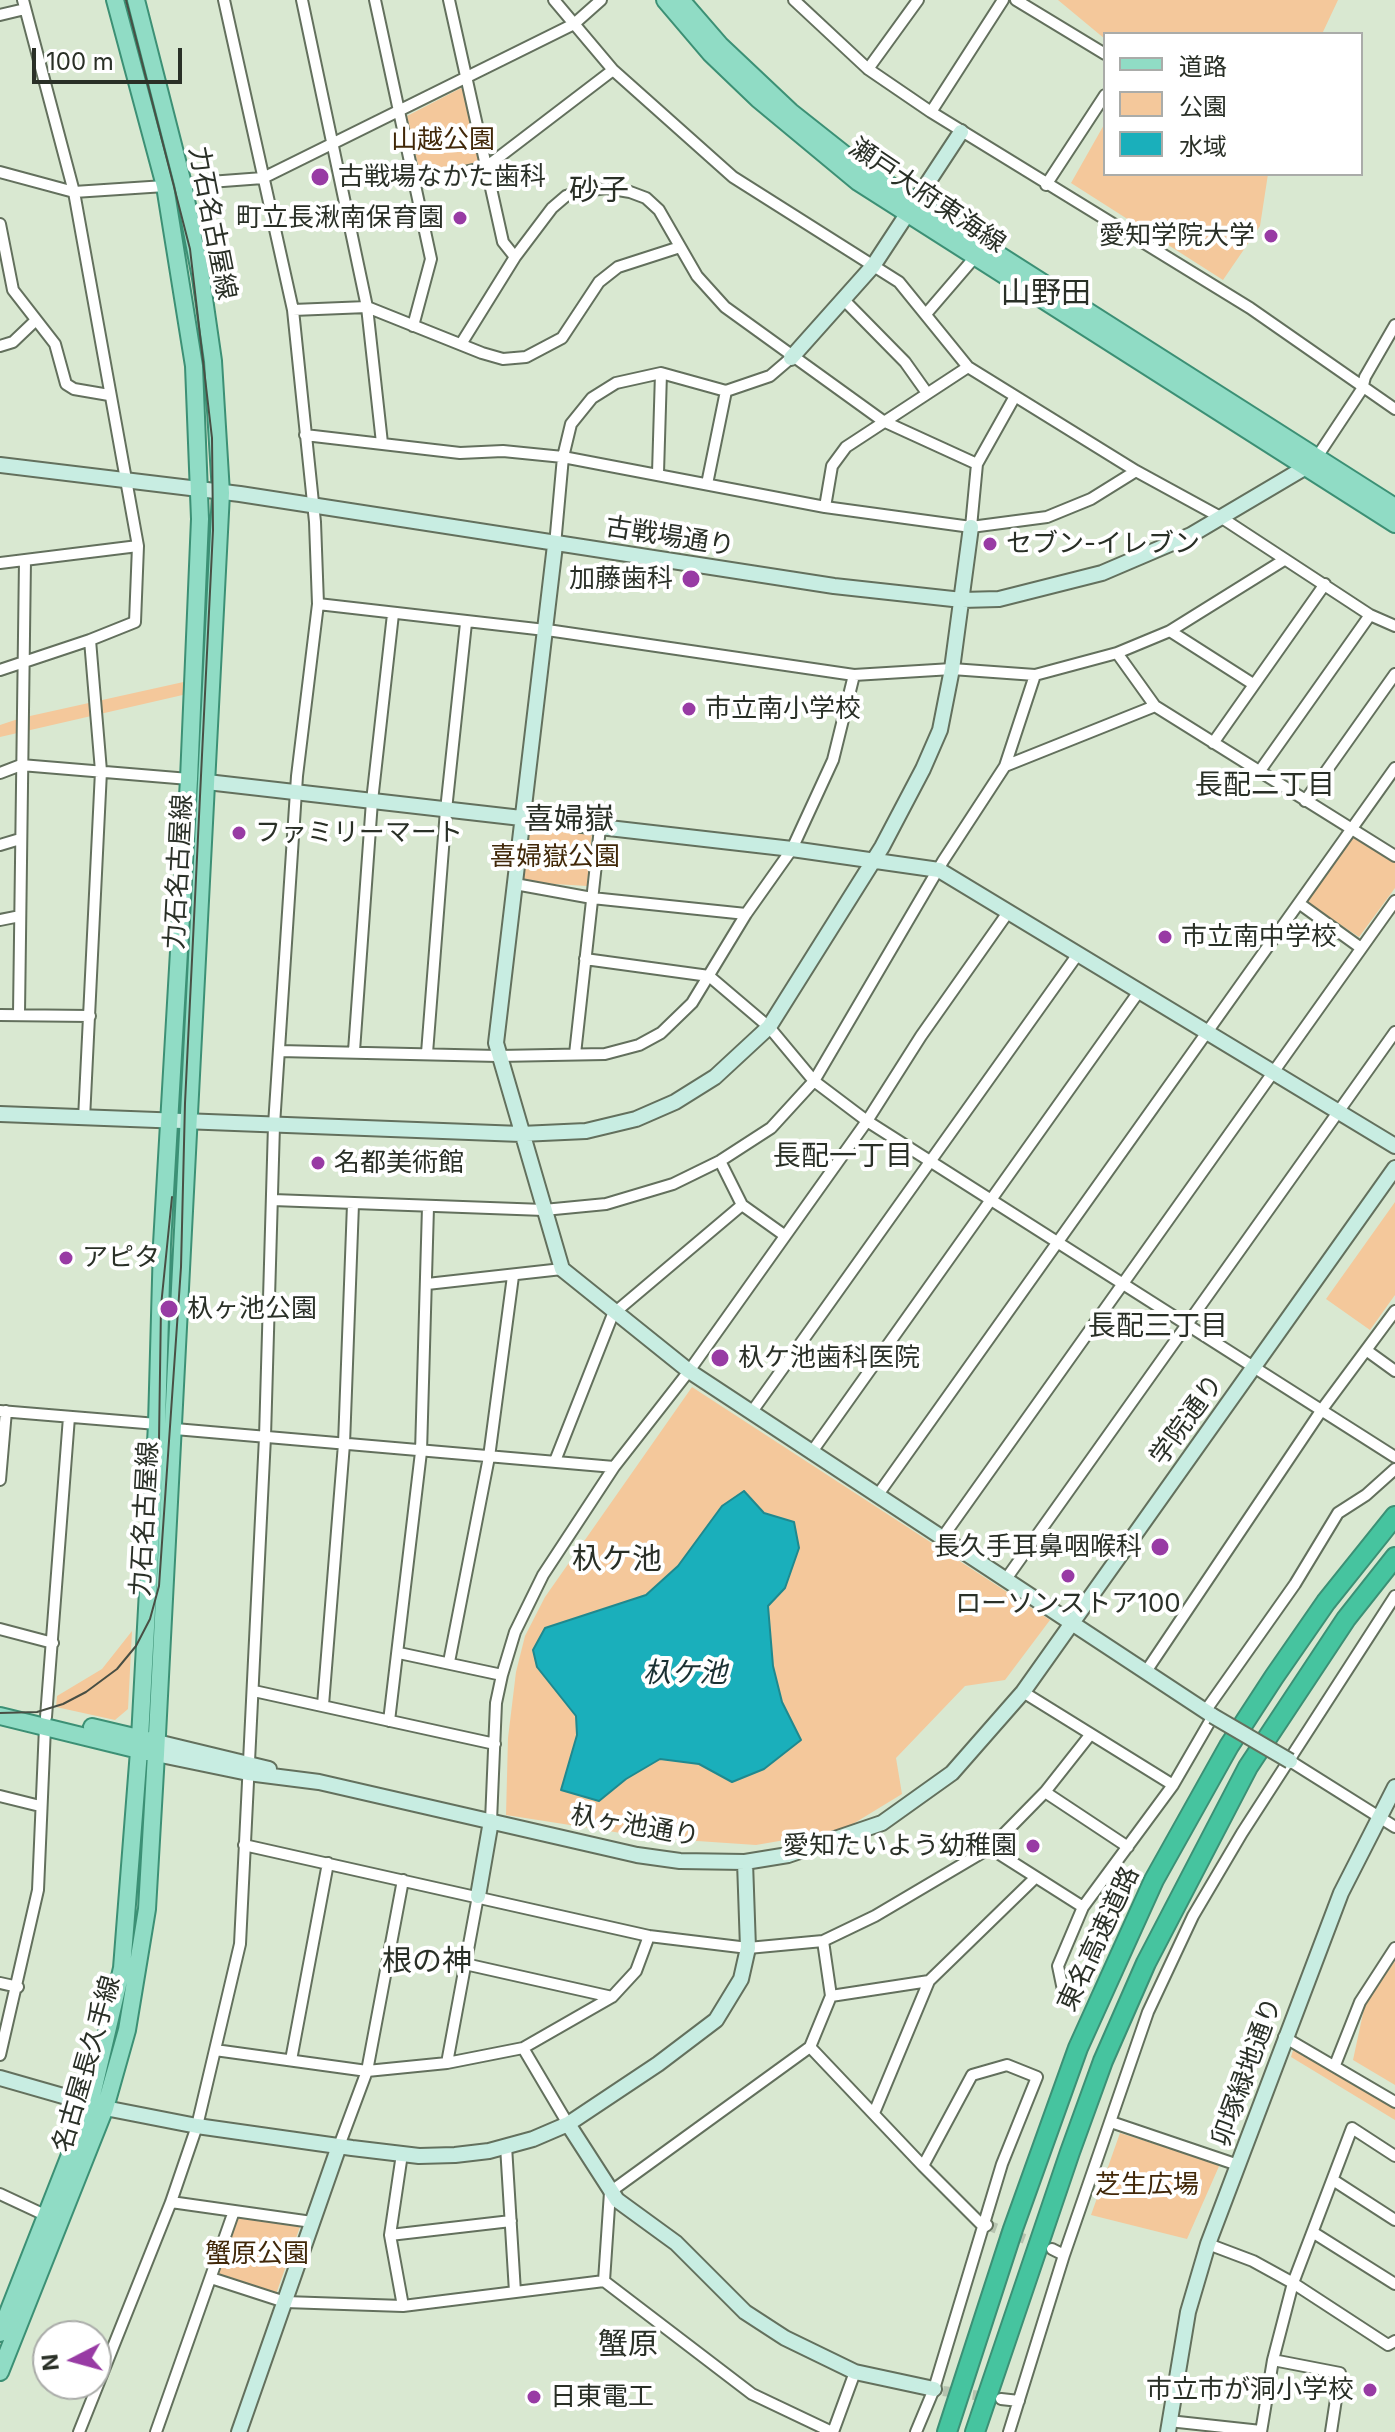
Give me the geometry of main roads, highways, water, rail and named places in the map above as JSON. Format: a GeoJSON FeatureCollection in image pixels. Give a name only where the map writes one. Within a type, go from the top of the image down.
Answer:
{"type":"FeatureCollection","features":[{"type":"Feature","properties":{"kind":"highway","name":"東名高速道路"},"geometry":{"type":"LineString","coordinates":[[947,2432],[1078,2048],[1148,1893],[1229,1746],[1326,1602],[1395,1516]]}},
{"type":"Feature","properties":{"kind":"highway","name":"東名高速道路"},"geometry":{"type":"LineString","coordinates":[[975,2432],[1079,2126],[1146,1963],[1248,1767],[1346,1619],[1395,1557]]}},
{"type":"Feature","properties":{"kind":"main road","name":"力石名古屋線"},"geometry":{"type":"LineString","coordinates":[[115,0],[165,186],[194,366],[200,490],[189,779],[139,1744]]}},
{"type":"Feature","properties":{"kind":"main road","name":"力石名古屋線"},"geometry":{"type":"LineString","coordinates":[[136,0],[183,184],[213,361],[221,493],[157,1748]]}},
{"type":"Feature","properties":{"kind":"main road","name":"瀬戸大府東海線"},"geometry":{"type":"LineString","coordinates":[[665,0],[711,54],[798,135],[858,182],[910,207],[1313,462],[1395,524]]}},
{"type":"Feature","properties":{"kind":"main road","name":"瀬戸大府東海線"},"geometry":{"type":"LineString","coordinates":[[681,0],[720,45],[791,112],[975,257],[1313,462],[1395,507]]}},
{"type":"Feature","properties":{"kind":"main road"},"geometry":{"type":"LineString","coordinates":[[0,1709],[157,1748]]}},
{"type":"Feature","properties":{"kind":"main road"},"geometry":{"type":"LineString","coordinates":[[0,1716],[46,1722]]}},
{"type":"Feature","properties":{"kind":"main road","name":"名古屋長久手線"},"geometry":{"type":"LineString","coordinates":[[0,2333],[47,2216],[97,2106],[122,1968],[139,1744]]}},
{"type":"Feature","properties":{"kind":"main road","name":"名古屋長久手線"},"geometry":{"type":"LineString","coordinates":[[0,2372],[127,2030],[147,1909],[157,1748]]}},
{"type":"Feature","properties":{"kind":"water","name":"杁ケ池"},"geometry":{"type":"Polygon","coordinates":[[[744,1491],[764,1513],[794,1522],[799,1548],[785,1588],[768,1606],[773,1666],[782,1702],[801,1740],[764,1769],[732,1782],[699,1764],[660,1759],[626,1779],[599,1801],[561,1790],[577,1735],[576,1716],[537,1667],[533,1650],[545,1628],[646,1595],[678,1566],[722,1506],[744,1491]]]}},
{"type":"Feature","properties":{"kind":"tunnel"},"geometry":{"type":"LineString","coordinates":[[987,2225],[1041,2245]]}},
{"type":"Feature","properties":{"kind":"tunnel"},"geometry":{"type":"LineString","coordinates":[[943,2391],[989,2397]]}},
{"type":"Feature","properties":{"kind":"tram line"},"geometry":{"type":"LineString","coordinates":[[0,1713],[37,1712],[63,1704],[86,1692],[117,1669],[136,1646],[150,1619],[159,1586],[181,1267],[185,1103],[213,530],[212,438],[190,249],[126,0]]}},
{"type":"Feature","properties":{"kind":"tram line"},"geometry":{"type":"LineString","coordinates":[[159,1440],[161,1306],[172,1197]]}},
{"type":"Feature","properties":{"kind":"place","name":"古戦場なかた歯科"},"geometry":{"type":"Point","coordinates":[320,177]}},
{"type":"Feature","properties":{"kind":"place","name":"町立長湫南保育園"},"geometry":{"type":"Point","coordinates":[460,218]}},
{"type":"Feature","properties":{"kind":"place","name":"愛知学院大学"},"geometry":{"type":"Point","coordinates":[1271,236]}},
{"type":"Feature","properties":{"kind":"place","name":"セブン-イレブン"},"geometry":{"type":"Point","coordinates":[990,544]}},
{"type":"Feature","properties":{"kind":"place","name":"加藤歯科"},"geometry":{"type":"Point","coordinates":[691,579]}},
{"type":"Feature","properties":{"kind":"place","name":"市立南小学校"},"geometry":{"type":"Point","coordinates":[689,709]}},
{"type":"Feature","properties":{"kind":"place","name":"ファミリーマート"},"geometry":{"type":"Point","coordinates":[239,833]}},
{"type":"Feature","properties":{"kind":"place","name":"市立南中学校"},"geometry":{"type":"Point","coordinates":[1165,937]}},
{"type":"Feature","properties":{"kind":"place","name":"名都美術館"},"geometry":{"type":"Point","coordinates":[318,1163]}},
{"type":"Feature","properties":{"kind":"place","name":"アピタ"},"geometry":{"type":"Point","coordinates":[66,1258]}},
{"type":"Feature","properties":{"kind":"place","name":"杁ヶ池公園"},"geometry":{"type":"Point","coordinates":[169,1309]}},
{"type":"Feature","properties":{"kind":"place","name":"杁ケ池歯科医院"},"geometry":{"type":"Point","coordinates":[720,1358]}},
{"type":"Feature","properties":{"kind":"place","name":"長久手耳鼻咽喉科"},"geometry":{"type":"Point","coordinates":[1160,1547]}},
{"type":"Feature","properties":{"kind":"place","name":"ローソンストア100"},"geometry":{"type":"Point","coordinates":[1068,1576]}},
{"type":"Feature","properties":{"kind":"place","name":"愛知たいよう幼稚園"},"geometry":{"type":"Point","coordinates":[1033,1846]}},
{"type":"Feature","properties":{"kind":"place","name":"市立市が洞小学校"},"geometry":{"type":"Point","coordinates":[1370,2390]}},
{"type":"Feature","properties":{"kind":"place","name":"日東電工"},"geometry":{"type":"Point","coordinates":[534,2397]}},
{"type":"Feature","properties":{"kind":"district","name":"砂子"},"geometry":{"type":"Point","coordinates":[599,191]}},
{"type":"Feature","properties":{"kind":"district","name":"山野田"},"geometry":{"type":"Point","coordinates":[1046,294]}},
{"type":"Feature","properties":{"kind":"district","name":"長配二丁目"},"geometry":{"type":"Point","coordinates":[1265,786]}},
{"type":"Feature","properties":{"kind":"district","name":"喜婦嶽"},"geometry":{"type":"Point","coordinates":[569,820]}},
{"type":"Feature","properties":{"kind":"district","name":"長配一丁目"},"geometry":{"type":"Point","coordinates":[843,1157]}},
{"type":"Feature","properties":{"kind":"district","name":"長配三丁目"},"geometry":{"type":"Point","coordinates":[1158,1327]}},
{"type":"Feature","properties":{"kind":"district","name":"杁ケ池"},"geometry":{"type":"Point","coordinates":[617,1560]}},
{"type":"Feature","properties":{"kind":"district","name":"根の神"},"geometry":{"type":"Point","coordinates":[427,1962]}},
{"type":"Feature","properties":{"kind":"district","name":"蟹原"},"geometry":{"type":"Point","coordinates":[628,2345]}},
{"type":"Feature","properties":{"kind":"park label","name":"山越公園"},"geometry":{"type":"Point","coordinates":[443,140]}},
{"type":"Feature","properties":{"kind":"park label","name":"喜婦嶽公園"},"geometry":{"type":"Point","coordinates":[555,857]}},
{"type":"Feature","properties":{"kind":"park label","name":"芝生広場"},"geometry":{"type":"Point","coordinates":[1147,2185]}},
{"type":"Feature","properties":{"kind":"park label","name":"蟹原公園"},"geometry":{"type":"Point","coordinates":[257,2254]}}]}
